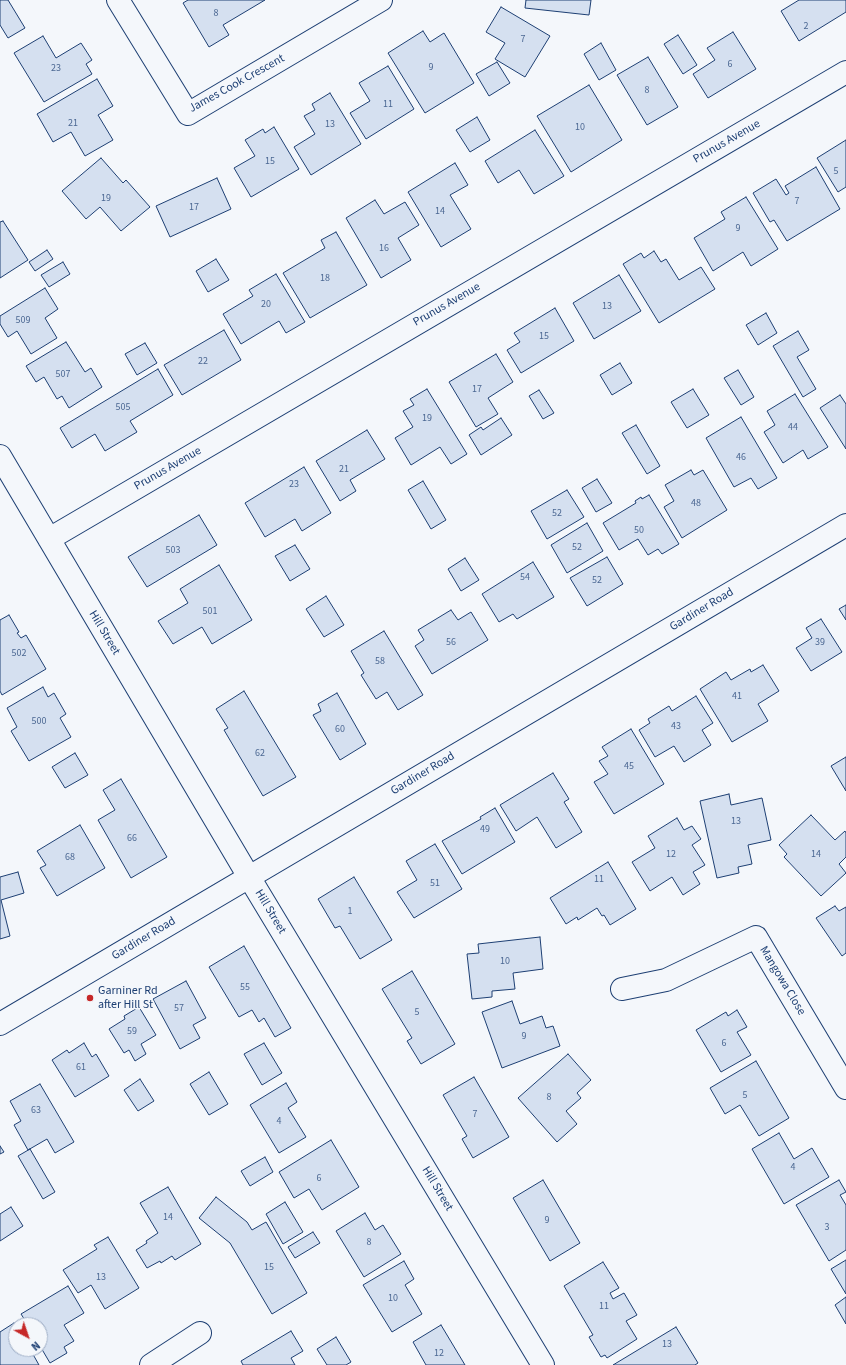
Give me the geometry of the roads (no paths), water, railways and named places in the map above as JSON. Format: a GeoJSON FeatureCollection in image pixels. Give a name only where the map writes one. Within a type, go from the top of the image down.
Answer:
{"type":"FeatureCollection","features":[{"type":"Feature","properties":{"kind":"street","name":"James Cook Crescent"},"geometry":{"type":"LineString","coordinates":[[118,0],[188,114],[381,0]]}},
{"type":"Feature","properties":{"kind":"street","name":"Prunus Avenue"},"geometry":{"type":"LineString","coordinates":[[49,539],[846,72]]}},
{"type":"Feature","properties":{"kind":"street","name":"Hill Street"},"geometry":{"type":"LineString","coordinates":[[0,456],[249,877],[543,1365]]}},
{"type":"Feature","properties":{"kind":"street","name":"Gardiner Road"},"geometry":{"type":"LineString","coordinates":[[0,1024],[846,525]]}},
{"type":"Feature","properties":{"kind":"street","name":"Mangowa Close"},"geometry":{"type":"LineString","coordinates":[[622,989],[666,980],[756,937],[846,1088]]}},
{"type":"Feature","properties":{"kind":"street"},"geometry":{"type":"LineString","coordinates":[[151,1365],[200,1333]]}},
{"type":"Feature","properties":{"kind":"place","name":"Garniner Rd after Hill St"},"geometry":{"type":"Point","coordinates":[90,998]}}]}
